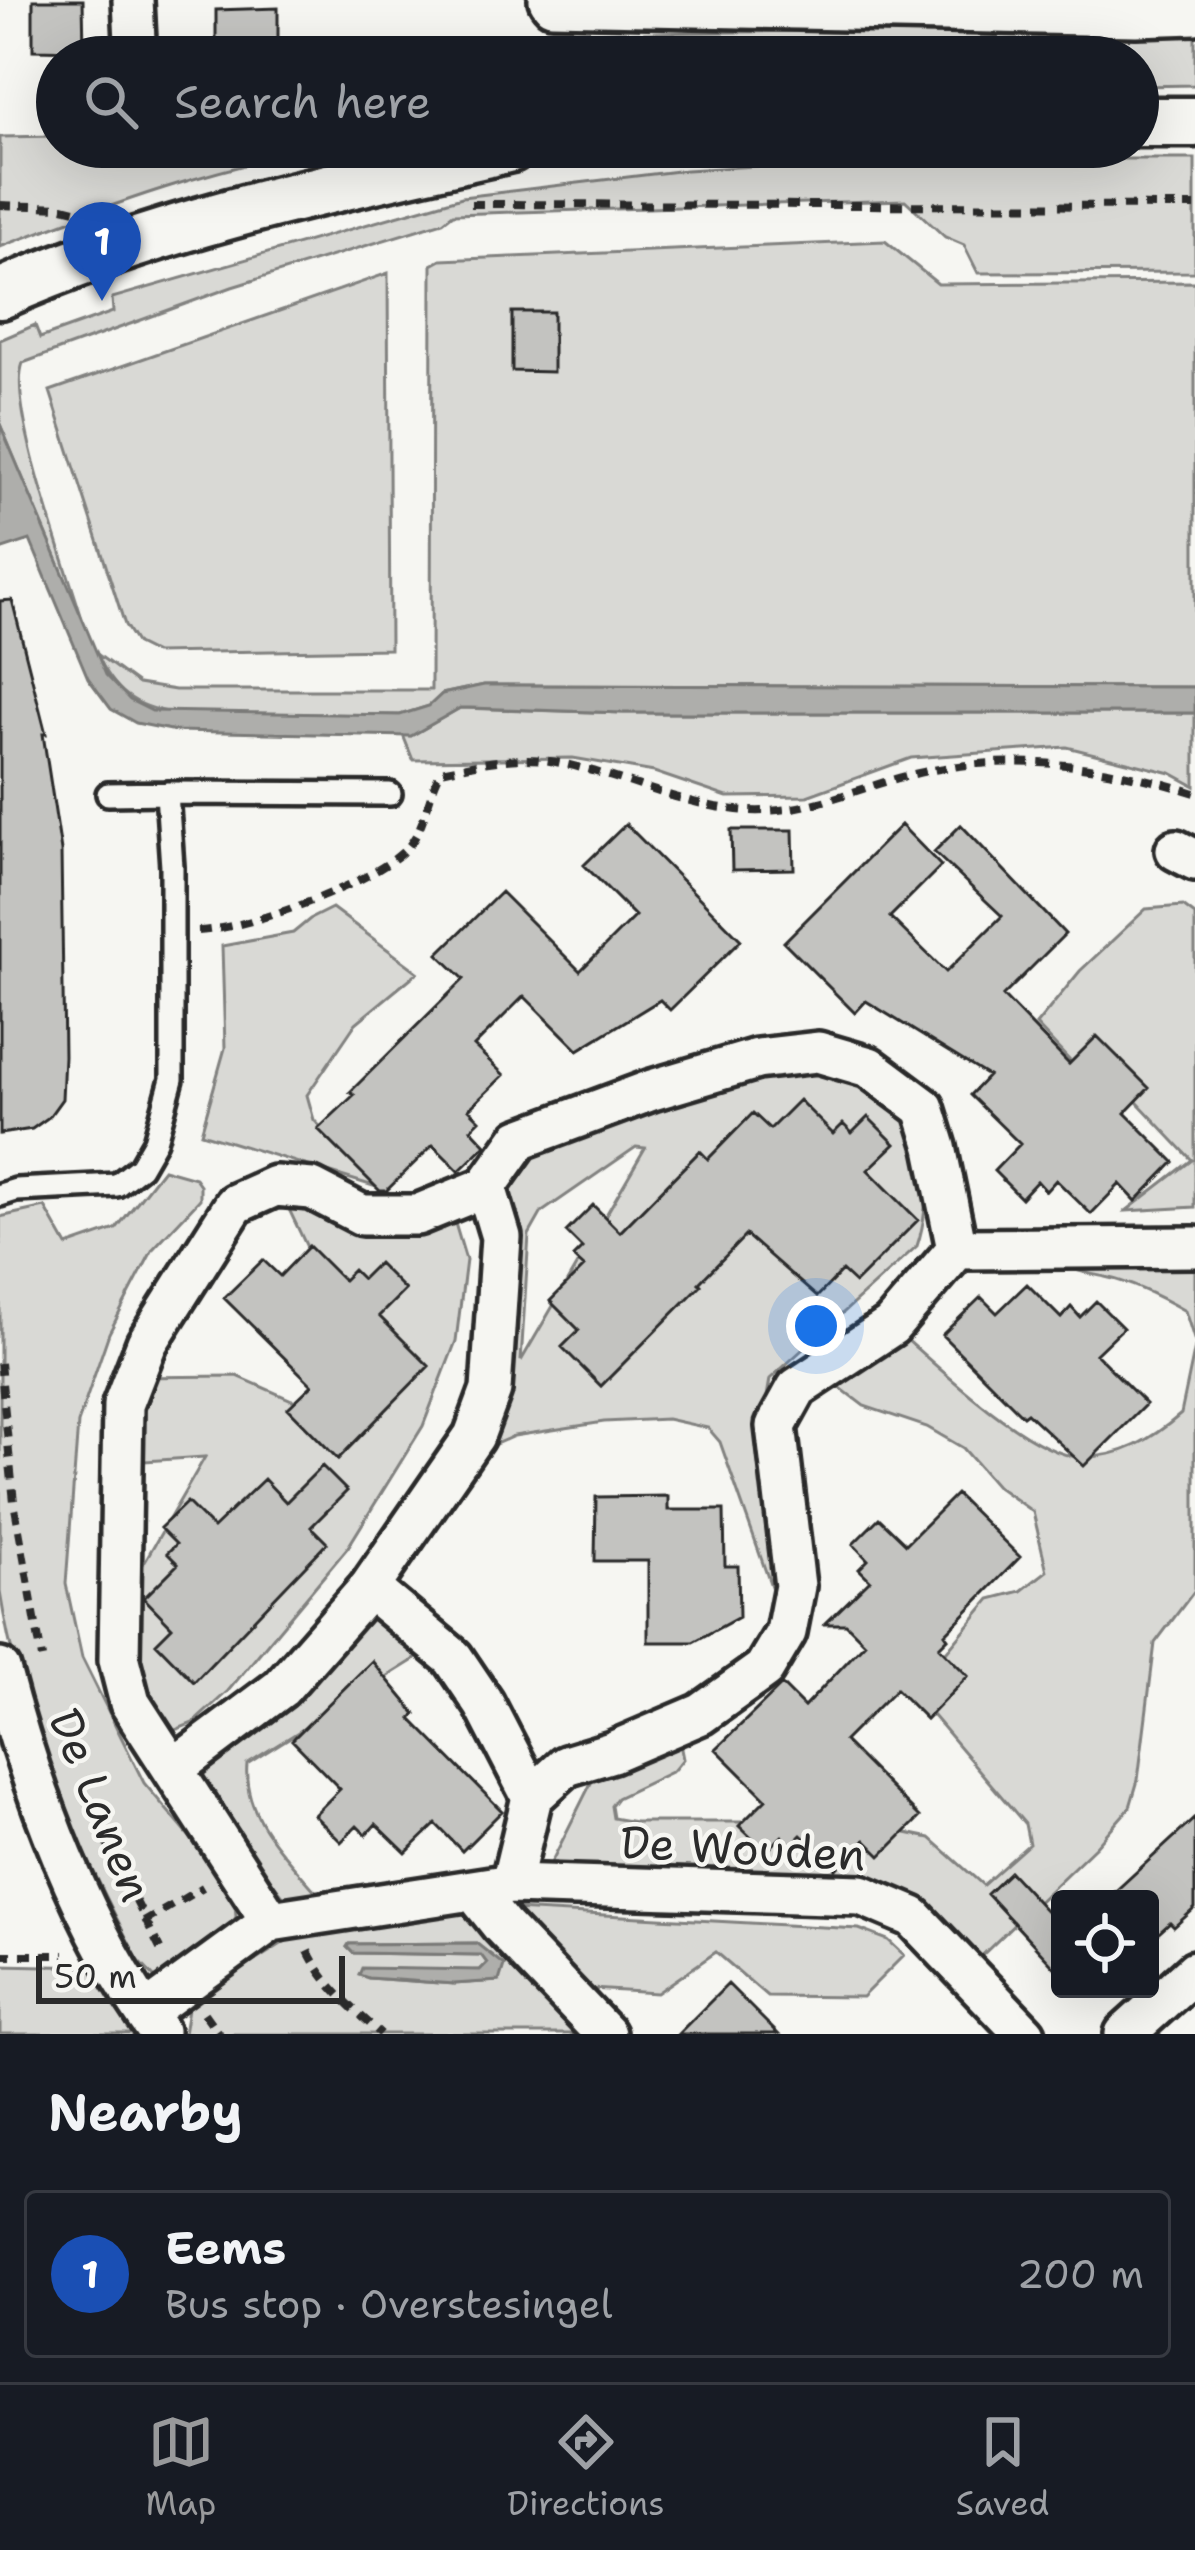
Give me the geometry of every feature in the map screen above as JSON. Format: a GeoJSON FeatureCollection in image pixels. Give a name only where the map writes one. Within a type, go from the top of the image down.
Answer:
{"type":"FeatureCollection","features":[{"type":"Feature","properties":{"kind":"street"},"geometry":{"type":"LineString","coordinates":[[133,0],[135,36]]}},
{"type":"Feature","properties":{"kind":"street"},"geometry":{"type":"LineString","coordinates":[[550,0],[551,4],[1136,8],[1195,14]]}},
{"type":"Feature","properties":{"kind":"street"},"geometry":{"type":"LineString","coordinates":[[1159,122],[1195,122]]}},
{"type":"Feature","properties":{"kind":"street"},"geometry":{"type":"LineString","coordinates":[[0,294],[172,230],[417,168]]}},
{"type":"Feature","properties":{"kind":"street"},"geometry":{"type":"LineString","coordinates":[[281,1919],[130,1703],[119,1660],[123,1405],[147,1343],[235,1204],[275,1186],[312,1189],[362,1215],[417,1215],[485,1187],[520,1139],[652,1090],[757,1059],[818,1052],[869,1066],[924,1108],[957,1249]]}},
{"type":"Feature","properties":{"kind":"street"},"geometry":{"type":"LineString","coordinates":[[173,1769],[281,1688],[369,1588],[474,1436],[491,1390],[501,1237],[485,1187]]}},
{"type":"Feature","properties":{"kind":"street"},"geometry":{"type":"LineString","coordinates":[[605,2034],[502,1926],[493,1888],[532,1797],[566,1766],[701,1714],[764,1669],[786,1633],[795,1586],[776,1426],[797,1388],[891,1326],[957,1249],[1195,1247]]}},
{"type":"Feature","properties":{"kind":"street"},"geometry":{"type":"LineString","coordinates":[[369,1588],[453,1658],[484,1704],[532,1797]]}},
{"type":"Feature","properties":{"kind":"street","name":"De Lanen"},"geometry":{"type":"LineString","coordinates":[[0,1669],[14,1724],[67,1863],[153,2024]]}},
{"type":"Feature","properties":{"kind":"street","name":"De Wouden"},"geometry":{"type":"LineString","coordinates":[[153,2024],[185,1987],[281,1919],[493,1888],[861,1894],[913,1917],[1025,2034]]}},
{"type":"Feature","properties":{"kind":"street"},"geometry":{"type":"LineString","coordinates":[[1125,2034],[1195,1971]]}},
{"type":"Feature","properties":{"kind":"lane"},"geometry":{"type":"LineString","coordinates":[[0,1195],[117,1184],[140,1166],[155,1141],[172,1078],[167,793]]}},
{"type":"Feature","properties":{"kind":"lane"},"geometry":{"type":"LineString","coordinates":[[108,794],[390,794]]}},
{"type":"Feature","properties":{"kind":"path"},"geometry":{"type":"LineString","coordinates":[[470,204],[1195,206]]}},
{"type":"Feature","properties":{"kind":"path"},"geometry":{"type":"LineString","coordinates":[[173,932],[224,930],[273,916],[388,863],[410,846],[441,771],[479,763],[546,760],[736,810],[797,810],[906,776],[966,765],[1040,760],[1138,775],[1195,793]]}},
{"type":"Feature","properties":{"kind":"path"},"geometry":{"type":"LineString","coordinates":[[0,1363],[14,1502],[47,1678]]}},
{"type":"Feature","properties":{"kind":"path"},"geometry":{"type":"LineString","coordinates":[[90,1810],[155,1944],[219,2034]]}},
{"type":"Feature","properties":{"kind":"path"},"geometry":{"type":"LineString","coordinates":[[281,1919],[316,1968],[381,2034]]}},
{"type":"Feature","properties":{"kind":"shaded area"},"geometry":{"type":"Polygon","coordinates":[[[1195,27],[1195,85],[1159,86],[1159,36],[520,36],[1195,27]]]}},
{"type":"Feature","properties":{"kind":"shaded area"},"geometry":{"type":"Polygon","coordinates":[[[36,136],[36,168],[234,168],[0,247],[0,137],[36,136]]]}},
{"type":"Feature","properties":{"kind":"shaded area"},"geometry":{"type":"Polygon","coordinates":[[[1159,159],[1195,159],[1195,272],[978,273],[964,245],[945,237],[905,200],[453,214],[443,222],[232,287],[23,363],[20,384],[31,449],[82,619],[0,424],[0,340],[35,325],[40,338],[113,312],[112,298],[462,197],[686,170],[1159,168],[1159,159]]]}},
{"type":"Feature","properties":{"kind":"shaded area"},"geometry":{"type":"Polygon","coordinates":[[[885,241],[938,284],[1195,282],[1195,687],[484,685],[442,694],[429,706],[400,715],[175,713],[137,702],[103,667],[97,654],[138,684],[175,690],[431,690],[432,265],[441,260],[885,241]]]}},
{"type":"Feature","properties":{"kind":"shaded area"},"geometry":{"type":"Polygon","coordinates":[[[388,273],[390,649],[155,653],[137,644],[125,625],[50,391],[388,273]]]}},
{"type":"Feature","properties":{"kind":"shaded area"},"geometry":{"type":"Polygon","coordinates":[[[0,424],[106,675],[130,700],[152,711],[400,715],[429,706],[442,694],[484,685],[1195,687],[1195,713],[624,713],[460,708],[411,736],[176,731],[136,723],[111,709],[88,678],[30,540],[0,550],[0,424]]]}},
{"type":"Feature","properties":{"kind":"shaded area"},"geometry":{"type":"Polygon","coordinates":[[[460,708],[624,713],[1195,713],[1195,786],[1171,773],[1067,747],[911,758],[807,796],[727,797],[654,772],[573,758],[413,760],[403,735],[411,736],[460,708]]]}},
{"type":"Feature","properties":{"kind":"shaded area"},"geometry":{"type":"Polygon","coordinates":[[[1183,906],[1195,915],[1195,1207],[1126,1211],[1192,1160],[1104,1067],[1088,1080],[1036,1025],[1080,971],[1146,909],[1183,906]]]}},
{"type":"Feature","properties":{"kind":"shaded area"},"geometry":{"type":"Polygon","coordinates":[[[332,908],[418,972],[356,1023],[307,1095],[314,1120],[380,1188],[201,1133],[225,1048],[222,946],[293,933],[332,908]]]}},
{"type":"Feature","properties":{"kind":"shaded area"},"geometry":{"type":"Polygon","coordinates":[[[824,1067],[869,1086],[907,1114],[925,1169],[925,1210],[917,1246],[770,1379],[764,1414],[772,1508],[772,1589],[720,1442],[708,1428],[667,1419],[604,1422],[514,1436],[450,1464],[487,1370],[500,1202],[514,1160],[718,1086],[824,1067]],[[636,1147],[542,1212],[529,1235],[521,1361],[645,1148],[636,1147]]]}},
{"type":"Feature","properties":{"kind":"shaded area"},"geometry":{"type":"Polygon","coordinates":[[[163,1169],[195,1178],[200,1199],[153,1249],[109,1333],[78,1423],[66,1584],[82,1658],[144,1783],[234,1889],[236,1917],[220,1948],[172,1979],[156,1979],[138,1960],[73,1827],[22,1688],[0,1592],[0,1217],[45,1207],[67,1246],[116,1229],[163,1169]]]}},
{"type":"Feature","properties":{"kind":"shaded area"},"geometry":{"type":"Polygon","coordinates":[[[276,1182],[451,1210],[466,1260],[456,1341],[423,1426],[348,1547],[228,1691],[193,1723],[173,1731],[153,1725],[109,1623],[205,1457],[115,1463],[130,1377],[237,1376],[292,1400],[320,1402],[373,1386],[276,1182]]]}},
{"type":"Feature","properties":{"kind":"shaded area"},"geometry":{"type":"Polygon","coordinates":[[[1195,1234],[1195,1342],[1185,1311],[1136,1286],[1059,1264],[1195,1234]]]}},
{"type":"Feature","properties":{"kind":"shaded area"},"geometry":{"type":"Polygon","coordinates":[[[884,1319],[1007,1423],[1059,1453],[1081,1457],[1135,1445],[1181,1414],[1195,1347],[1195,1590],[1155,1643],[1138,1780],[1130,1807],[971,1966],[936,1920],[567,1868],[552,1861],[603,1759],[675,1718],[683,1759],[673,1771],[617,1798],[611,1806],[613,1818],[897,1831],[930,1838],[983,1885],[1029,1844],[1025,1824],[921,1702],[922,1681],[990,1599],[1021,1591],[1047,1571],[1033,1512],[996,1486],[963,1448],[927,1427],[864,1406],[822,1374],[884,1319]]]}},
{"type":"Feature","properties":{"kind":"shaded area"},"geometry":{"type":"Polygon","coordinates":[[[363,1607],[425,1653],[247,1764],[247,1784],[260,1820],[322,1899],[284,1897],[199,1789],[201,1761],[363,1607]]]}},
{"type":"Feature","properties":{"kind":"shaded area"},"geometry":{"type":"Polygon","coordinates":[[[470,1904],[595,2034],[184,2034],[189,2003],[294,1936],[470,1904]],[[476,1943],[347,1947],[353,1953],[482,1955],[487,1963],[480,1970],[368,1978],[454,1984],[499,1981],[476,1943]]]}},
{"type":"Feature","properties":{"kind":"shaded area"},"geometry":{"type":"Polygon","coordinates":[[[514,1910],[859,1929],[888,1940],[904,1955],[862,1997],[767,1996],[716,1952],[657,1993],[591,1989],[514,1910]]]}},
{"type":"Feature","properties":{"kind":"shaded area"},"geometry":{"type":"Polygon","coordinates":[[[476,1943],[504,1965],[499,1981],[454,1984],[368,1978],[359,1975],[362,1968],[480,1970],[487,1963],[481,1955],[353,1953],[347,1947],[349,1944],[476,1943]]]}},
{"type":"Feature","properties":{"kind":"shaded area"},"geometry":{"type":"Polygon","coordinates":[[[0,1965],[91,1967],[136,2034],[0,2034],[0,1965]]]}},
{"type":"Feature","properties":{"kind":"building"},"geometry":{"type":"Polygon","coordinates":[[[33,0],[83,0],[84,36],[36,36],[33,50],[33,0]]]}},
{"type":"Feature","properties":{"kind":"building"},"geometry":{"type":"Polygon","coordinates":[[[278,8],[278,36],[216,36],[216,10],[278,8]]]}},
{"type":"Feature","properties":{"kind":"building"},"geometry":{"type":"Polygon","coordinates":[[[512,312],[553,312],[553,372],[512,371],[512,312]]]}},
{"type":"Feature","properties":{"kind":"building"},"geometry":{"type":"Polygon","coordinates":[[[12,600],[46,734],[61,851],[64,1056],[62,1099],[49,1117],[32,1129],[0,1134],[0,601],[12,600]]]}},
{"type":"Feature","properties":{"kind":"building"},"geometry":{"type":"Polygon","coordinates":[[[626,824],[741,940],[670,1010],[660,1000],[578,1050],[524,996],[474,1046],[504,1075],[469,1109],[480,1120],[471,1129],[486,1145],[459,1171],[433,1145],[386,1191],[380,1191],[318,1129],[464,979],[438,954],[501,892],[580,971],[635,916],[584,865],[626,824]]]}},
{"type":"Feature","properties":{"kind":"building"},"geometry":{"type":"Polygon","coordinates":[[[901,825],[941,866],[890,917],[946,972],[1002,916],[934,852],[961,825],[1065,934],[1003,996],[1069,1064],[1097,1036],[1149,1088],[1125,1113],[1174,1162],[1136,1201],[1120,1184],[1091,1214],[1056,1180],[1046,1191],[1037,1181],[1021,1198],[994,1171],[1020,1144],[970,1095],[988,1076],[866,1001],[855,1013],[784,942],[901,825]]]}},
{"type":"Feature","properties":{"kind":"building"},"geometry":{"type":"Polygon","coordinates":[[[731,830],[793,830],[794,869],[732,870],[731,830]]]}},
{"type":"Feature","properties":{"kind":"building"},"geometry":{"type":"Polygon","coordinates":[[[799,1100],[833,1134],[843,1124],[852,1133],[868,1117],[895,1144],[868,1170],[918,1220],[855,1283],[842,1271],[817,1297],[746,1235],[601,1386],[562,1347],[579,1330],[550,1301],[584,1267],[573,1257],[582,1248],[566,1232],[593,1205],[620,1232],[700,1151],[708,1159],[753,1113],[770,1129],[799,1100]]]}},
{"type":"Feature","properties":{"kind":"building"},"geometry":{"type":"Polygon","coordinates":[[[309,1246],[343,1280],[353,1270],[362,1279],[378,1263],[405,1290],[379,1316],[429,1366],[338,1459],[288,1408],[312,1385],[224,1298],[263,1260],[280,1276],[309,1246]]]}},
{"type":"Feature","properties":{"kind":"building"},"geometry":{"type":"Polygon","coordinates":[[[1027,1284],[1061,1318],[1071,1307],[1080,1317],[1096,1301],[1123,1328],[1096,1354],[1146,1404],[1084,1466],[1027,1413],[1023,1416],[942,1335],[981,1297],[997,1313],[1027,1284]]]}},
{"type":"Feature","properties":{"kind":"building"},"geometry":{"type":"Polygon","coordinates":[[[322,1466],[347,1491],[311,1527],[327,1543],[194,1682],[156,1643],[172,1627],[144,1598],[178,1564],[167,1553],[176,1544],[160,1528],[187,1502],[213,1528],[264,1479],[286,1502],[322,1466]]]}},
{"type":"Feature","properties":{"kind":"building"},"geometry":{"type":"Polygon","coordinates":[[[956,1494],[1020,1557],[945,1634],[948,1638],[939,1647],[968,1676],[926,1719],[896,1689],[844,1741],[920,1817],[881,1856],[865,1840],[836,1869],[801,1835],[791,1845],[782,1836],[766,1852],[739,1826],[766,1799],[716,1749],[782,1685],[804,1707],[865,1643],[846,1624],[825,1624],[870,1580],[859,1569],[868,1560],[853,1544],[879,1518],[906,1544],[956,1494]]]}},
{"type":"Feature","properties":{"kind":"building"},"geometry":{"type":"Polygon","coordinates":[[[668,1496],[668,1510],[724,1510],[725,1566],[738,1566],[739,1617],[693,1642],[648,1642],[648,1561],[595,1561],[596,1497],[668,1496]]]}},
{"type":"Feature","properties":{"kind":"building"},"geometry":{"type":"Polygon","coordinates":[[[372,1661],[416,1714],[411,1719],[502,1811],[462,1851],[436,1824],[406,1853],[376,1824],[366,1835],[357,1826],[341,1842],[314,1815],[340,1789],[292,1740],[372,1661]]]}},
{"type":"Feature","properties":{"kind":"building"},"geometry":{"type":"Polygon","coordinates":[[[1195,1818],[1195,1908],[1174,1927],[1170,1923],[1159,1933],[1159,1890],[1117,1890],[1195,1818]]]}},
{"type":"Feature","properties":{"kind":"building"},"geometry":{"type":"Polygon","coordinates":[[[1010,1872],[1051,1916],[1051,1963],[987,1894],[1010,1872]]]}},
{"type":"Feature","properties":{"kind":"building"},"geometry":{"type":"Polygon","coordinates":[[[728,1984],[778,2034],[678,2034],[728,1984]]]}},
{"type":"Feature","properties":{"kind":"place","name":"Eems"},"geometry":{"type":"Point","coordinates":[102,301]}}]}
